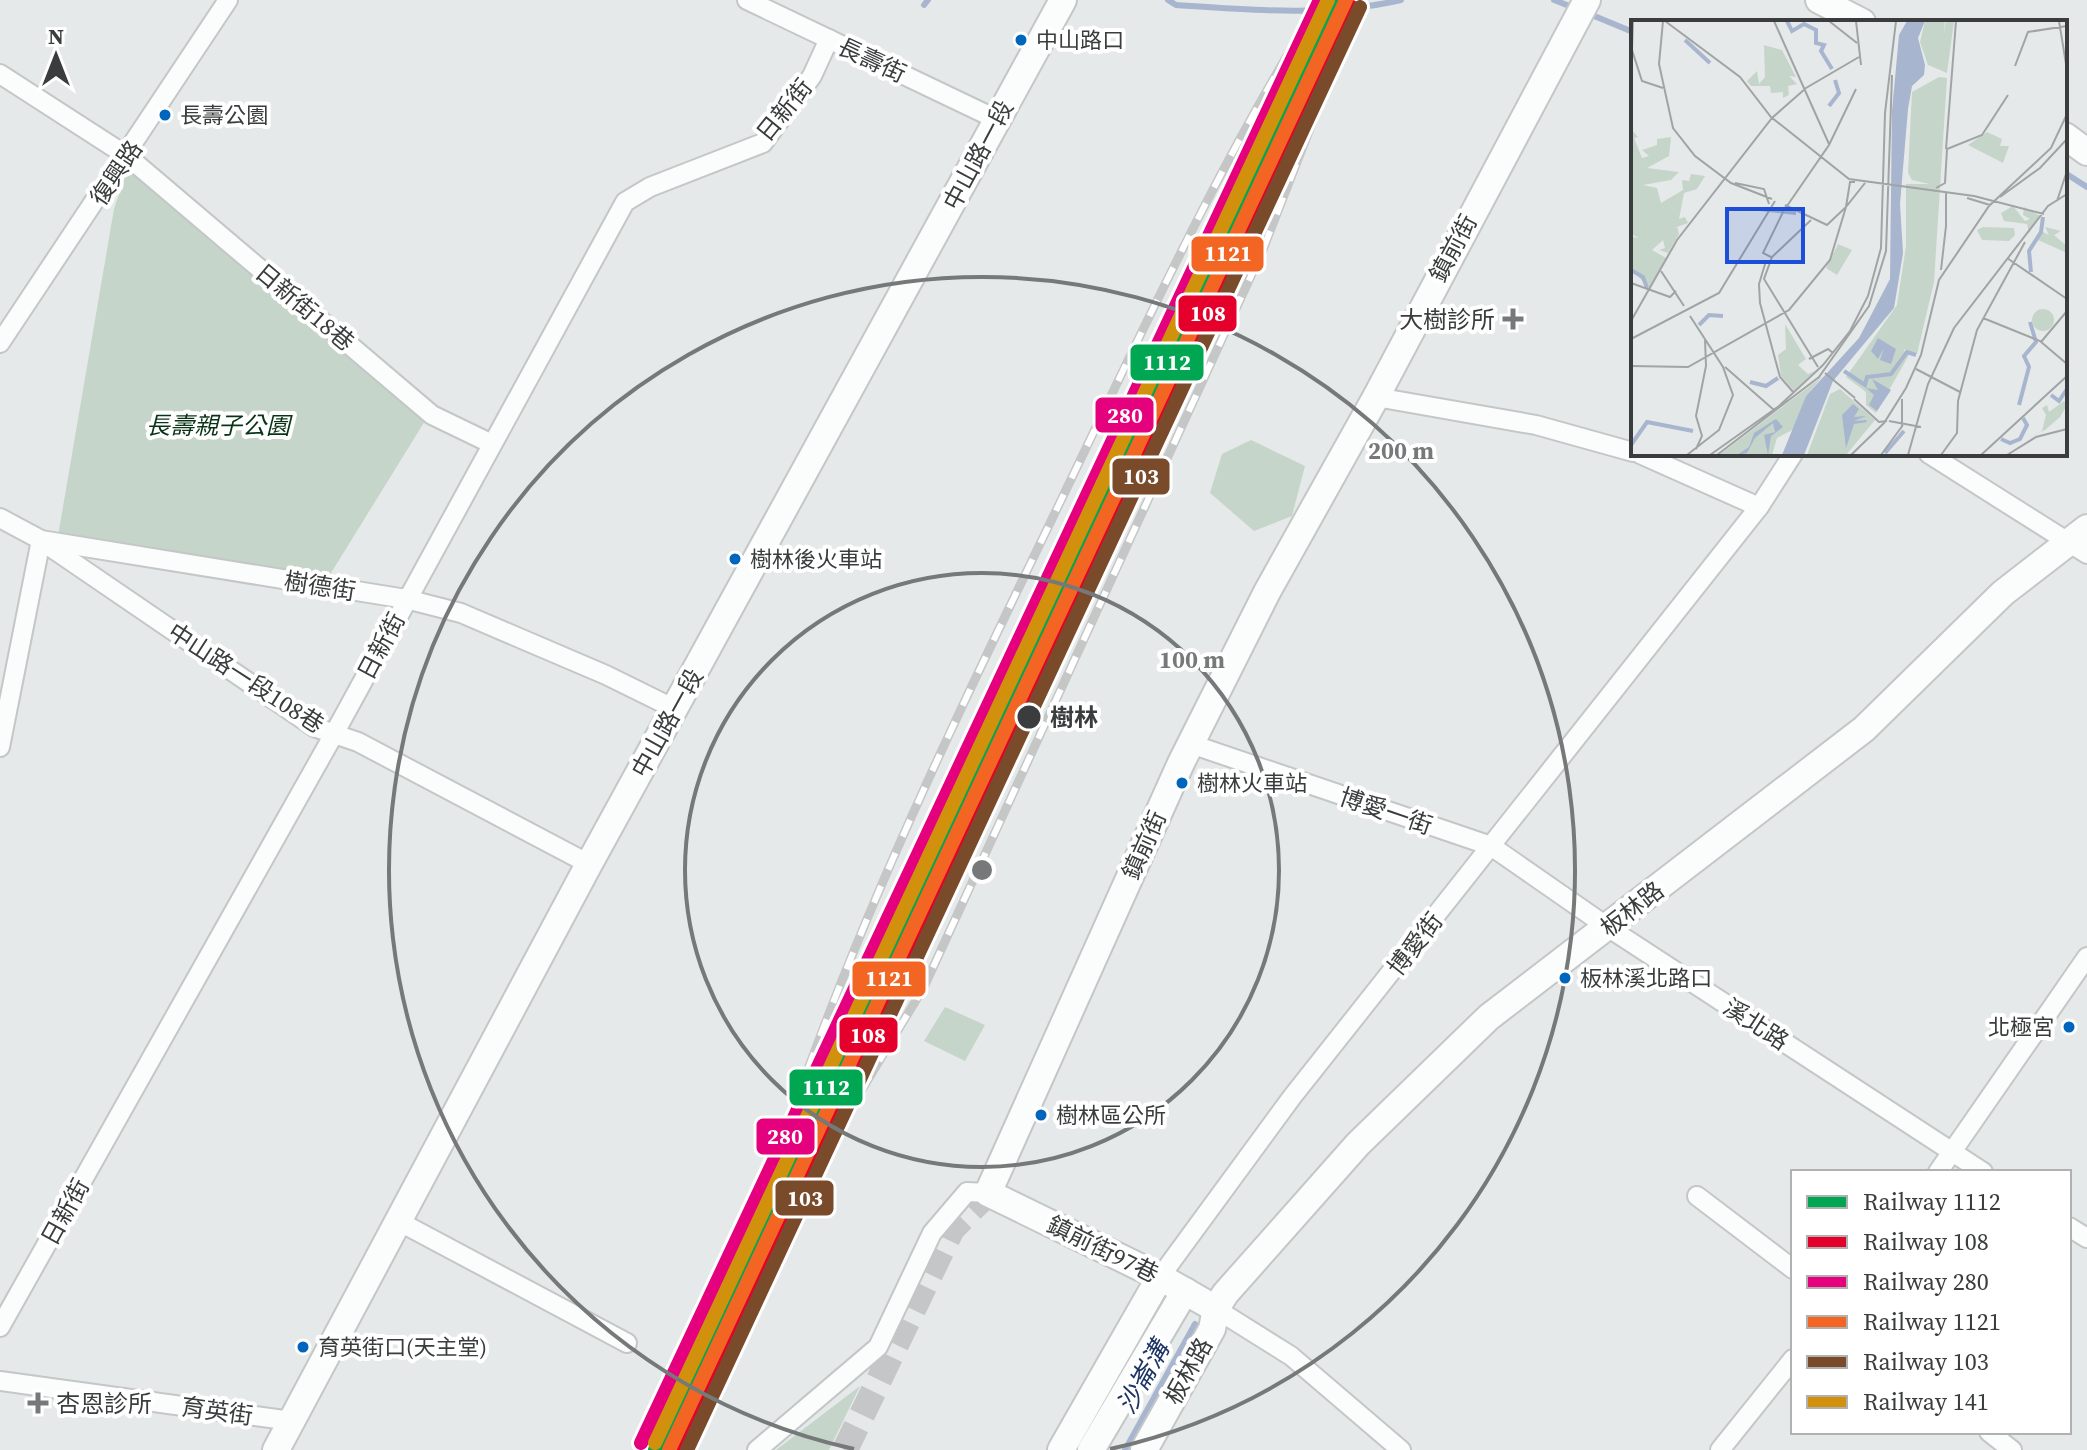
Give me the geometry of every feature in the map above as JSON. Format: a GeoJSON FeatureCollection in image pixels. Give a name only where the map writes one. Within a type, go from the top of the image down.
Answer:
{"type":"FeatureCollection","features":[{"type":"Feature","properties":{"kind":"street","name":"復興路"},"geometry":{"type":"LineString","coordinates":[[0,343],[228,0]]}},
{"type":"Feature","properties":{"kind":"street","name":"長壽街"},"geometry":{"type":"LineString","coordinates":[[747,0],[998,120]]}},
{"type":"Feature","properties":{"kind":"street","name":"中山路一段"},"geometry":{"type":"LineString","coordinates":[[276,1450],[589,864],[1063,0]]}},
{"type":"Feature","properties":{"kind":"street"},"geometry":{"type":"LineString","coordinates":[[1819,0],[1858,20]]}},
{"type":"Feature","properties":{"kind":"street","name":"鎮前街"},"geometry":{"type":"LineString","coordinates":[[988,1193],[1191,744],[1267,592],[1376,397],[1583,7]]}},
{"type":"Feature","properties":{"kind":"street","name":"日新街"},"geometry":{"type":"LineString","coordinates":[[0,1327],[334,734],[625,202],[650,187],[763,143],[812,76],[829,39]]}},
{"type":"Feature","properties":{"kind":"street","name":"日新街18巷"},"geometry":{"type":"LineString","coordinates":[[0,74],[127,156],[432,415],[492,444]]}},
{"type":"Feature","properties":{"kind":"street"},"geometry":{"type":"LineString","coordinates":[[2067,137],[2087,152]]}},
{"type":"Feature","properties":{"kind":"street"},"geometry":{"type":"LineString","coordinates":[[1376,397],[1536,425],[1631,451]]}},
{"type":"Feature","properties":{"kind":"street"},"geometry":{"type":"LineString","coordinates":[[1644,456],[1759,507]]}},
{"type":"Feature","properties":{"kind":"street","name":"博愛街"},"geometry":{"type":"LineString","coordinates":[[1061,1450],[1160,1277],[1292,1097],[1759,507],[1792,456]]}},
{"type":"Feature","properties":{"kind":"street"},"geometry":{"type":"LineString","coordinates":[[1932,456],[2081,542]]}},
{"type":"Feature","properties":{"kind":"street","name":"樹德街"},"geometry":{"type":"LineString","coordinates":[[0,518],[41,540],[406,599],[461,613],[606,675],[675,709]]}},
{"type":"Feature","properties":{"kind":"street"},"geometry":{"type":"LineString","coordinates":[[0,747],[41,540]]}},
{"type":"Feature","properties":{"kind":"street","name":"中山路一段108巷"},"geometry":{"type":"LineString","coordinates":[[41,540],[314,727],[358,742],[589,864]]}},
{"type":"Feature","properties":{"kind":"street","name":"板林路"},"geometry":{"type":"LineString","coordinates":[[1144,1450],[1212,1329],[1216,1309],[1358,1144],[1489,1017],[1609,928],[1864,729],[2003,593],[2081,542]]}},
{"type":"Feature","properties":{"kind":"street","name":"博愛一街"},"geometry":{"type":"LineString","coordinates":[[1191,744],[1491,846]]}},
{"type":"Feature","properties":{"kind":"street","name":"溪北路"},"geometry":{"type":"LineString","coordinates":[[1491,846],[1609,928],[1980,1170]]}},
{"type":"Feature","properties":{"kind":"street"},"geometry":{"type":"LineString","coordinates":[[1940,1170],[2087,957]]}},
{"type":"Feature","properties":{"kind":"street"},"geometry":{"type":"LineString","coordinates":[[757,1450],[878,1347],[932,1233],[967,1192],[988,1193]]}},
{"type":"Feature","properties":{"kind":"street","name":"鎮前街97巷"},"geometry":{"type":"LineString","coordinates":[[988,1193],[1160,1277],[1216,1309]]}},
{"type":"Feature","properties":{"kind":"street"},"geometry":{"type":"LineString","coordinates":[[1697,1196],[1791,1267]]}},
{"type":"Feature","properties":{"kind":"street"},"geometry":{"type":"LineString","coordinates":[[398,1221],[627,1343]]}},
{"type":"Feature","properties":{"kind":"street"},"geometry":{"type":"LineString","coordinates":[[1091,1450],[1185,1291]]}},
{"type":"Feature","properties":{"kind":"street"},"geometry":{"type":"LineString","coordinates":[[1216,1309],[1291,1356],[1401,1450]]}},
{"type":"Feature","properties":{"kind":"street"},"geometry":{"type":"LineString","coordinates":[[1720,1450],[1791,1361]]}},
{"type":"Feature","properties":{"kind":"street","name":"育英街"},"geometry":{"type":"LineString","coordinates":[[0,1381],[292,1421]]}},
{"type":"Feature","properties":{"kind":"street"},"geometry":{"type":"LineString","coordinates":[[1992,1434],[2012,1450]]}},
{"type":"Feature","properties":{"kind":"green space","name":"長壽親子公園"},"geometry":{"type":"Polygon","coordinates":[[[127,170],[428,416],[323,586],[58,536],[114,209],[127,170]]]}},
{"type":"Feature","properties":{"kind":"green space"},"geometry":{"type":"Polygon","coordinates":[[[1251,440],[1305,466],[1292,516],[1254,531],[1210,493],[1222,454],[1251,440]]]}},
{"type":"Feature","properties":{"kind":"green space"},"geometry":{"type":"Polygon","coordinates":[[[945,1007],[985,1025],[965,1061],[924,1041],[945,1007]]]}},
{"type":"Feature","properties":{"kind":"green space"},"geometry":{"type":"Polygon","coordinates":[[[860,1386],[829,1450],[776,1450],[860,1386]]]}},
{"type":"Feature","properties":{"kind":"waterway"},"geometry":{"type":"LineString","coordinates":[[924,5],[928,0]]}},
{"type":"Feature","properties":{"kind":"waterway"},"geometry":{"type":"LineString","coordinates":[[1168,0],[1176,5],[1289,11],[1345,9],[1401,0]]}},
{"type":"Feature","properties":{"kind":"waterway"},"geometry":{"type":"LineString","coordinates":[[1554,0],[1577,9]]}},
{"type":"Feature","properties":{"kind":"waterway"},"geometry":{"type":"LineString","coordinates":[[1587,13],[1631,31]]}},
{"type":"Feature","properties":{"kind":"waterway"},"geometry":{"type":"LineString","coordinates":[[2067,174],[2087,187]]}},
{"type":"Feature","properties":{"kind":"waterway","name":"沙崙溝"},"geometry":{"type":"LineString","coordinates":[[1125,1450],[1195,1324]]}},
{"type":"Feature","properties":{"kind":"tunnel"},"geometry":{"type":"LineString","coordinates":[[845,1450],[952,1229],[988,1193]]}},
{"type":"Feature","properties":{"kind":"railway"},"geometry":{"type":"LineString","coordinates":[[752,1241],[781,1148],[848,964],[926,784],[1179,255],[1247,126],[1321,0]]}},
{"type":"Feature","properties":{"kind":"railway"},"geometry":{"type":"LineString","coordinates":[[763,1243],[806,1182],[924,987],[1262,252],[1360,0]]}},
{"type":"Feature","properties":{"kind":"rail line","name":"280"},"geometry":{"type":"LineString","coordinates":[[641,1443],[1320,0]]}},
{"type":"Feature","properties":{"kind":"rail line","name":"141"},"geometry":{"type":"LineString","coordinates":[[655,1443],[1328,0]]}},
{"type":"Feature","properties":{"kind":"rail line","name":"1112"},"geometry":{"type":"LineString","coordinates":[[655,1450],[1338,0]]}},
{"type":"Feature","properties":{"kind":"rail line","name":"1121"},"geometry":{"type":"LineString","coordinates":[[669,1450],[1346,0]]}},
{"type":"Feature","properties":{"kind":"rail line","name":"108"},"geometry":{"type":"LineString","coordinates":[[673,1450],[1352,7]]}},
{"type":"Feature","properties":{"kind":"rail line","name":"103"},"geometry":{"type":"LineString","coordinates":[[687,1450],[1360,7]]}},
{"type":"Feature","properties":{"kind":"place","name":"中山路口"},"geometry":{"type":"Point","coordinates":[1021,40]}},
{"type":"Feature","properties":{"kind":"place","name":"長壽公園"},"geometry":{"type":"Point","coordinates":[165,115]}},
{"type":"Feature","properties":{"kind":"place","name":"大樹診所"},"geometry":{"type":"Point","coordinates":[1513,319]}},
{"type":"Feature","properties":{"kind":"place","name":"樹林後火車站"},"geometry":{"type":"Point","coordinates":[735,559]}},
{"type":"Feature","properties":{"kind":"place","name":"樹林"},"geometry":{"type":"Point","coordinates":[1029,717]}},
{"type":"Feature","properties":{"kind":"place","name":"樹林火車站"},"geometry":{"type":"Point","coordinates":[1182,783]}},
{"type":"Feature","properties":{"kind":"place","name":"板林溪北路口"},"geometry":{"type":"Point","coordinates":[1565,978]}},
{"type":"Feature","properties":{"kind":"place","name":"北極宮"},"geometry":{"type":"Point","coordinates":[2069,1027]}},
{"type":"Feature","properties":{"kind":"place","name":"樹林區公所"},"geometry":{"type":"Point","coordinates":[1041,1115]}},
{"type":"Feature","properties":{"kind":"place","name":"育英街口(天主堂)"},"geometry":{"type":"Point","coordinates":[303,1347]}},
{"type":"Feature","properties":{"kind":"place","name":"杏恩診所"},"geometry":{"type":"Point","coordinates":[38,1403]}}]}
